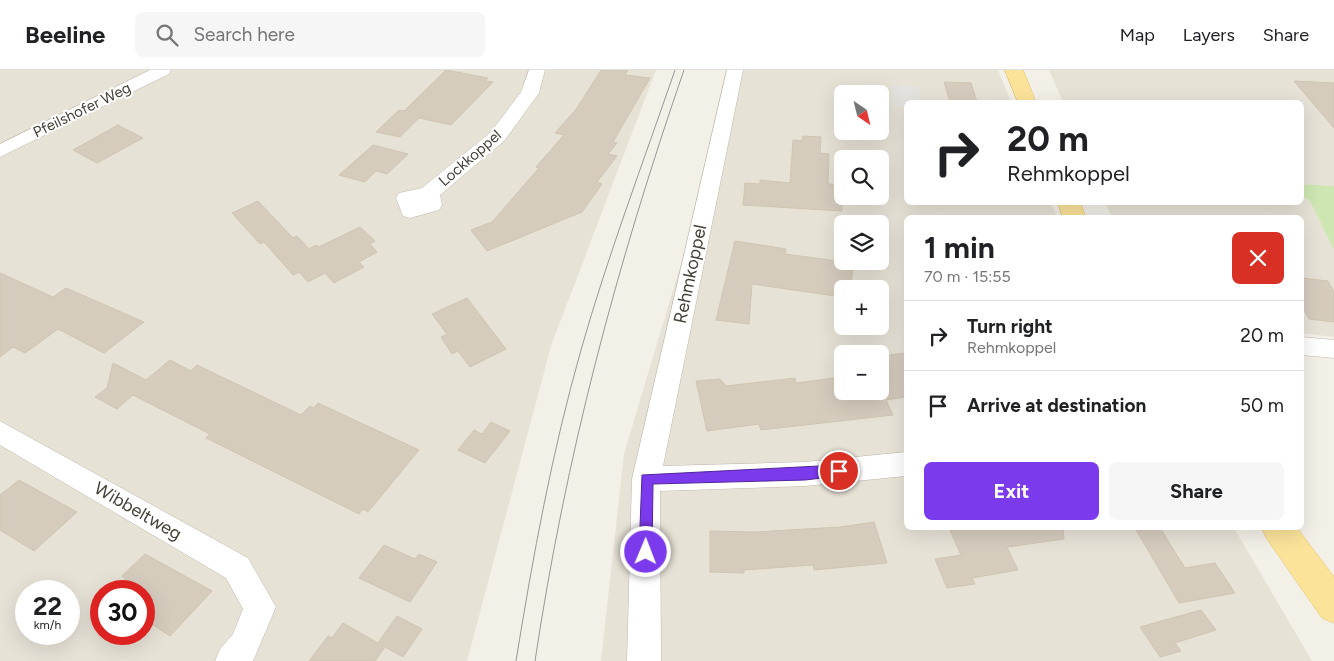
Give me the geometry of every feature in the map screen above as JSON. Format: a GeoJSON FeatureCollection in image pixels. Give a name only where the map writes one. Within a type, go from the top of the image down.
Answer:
{"type":"FeatureCollection","features":[{"type":"Feature","properties":{"kind":"main road"},"geometry":{"type":"LineString","coordinates":[[1014,70],[1026,100]]}},
{"type":"Feature","properties":{"kind":"main road"},"geometry":{"type":"LineString","coordinates":[[1279,530],[1334,606]]}},
{"type":"Feature","properties":{"kind":"street","name":"Pfeilshofer Weg"},"geometry":{"type":"LineString","coordinates":[[0,151],[163,70]]}},
{"type":"Feature","properties":{"kind":"street","name":"Lockkoppel"},"geometry":{"type":"LineString","coordinates":[[429,193],[498,136],[530,93],[537,70]]}},
{"type":"Feature","properties":{"kind":"street","name":"Rehmkoppel"},"geometry":{"type":"LineString","coordinates":[[644,661],[646,479],[735,70]]}},
{"type":"Feature","properties":{"kind":"street"},"geometry":{"type":"LineString","coordinates":[[1304,346],[1334,349]]}},
{"type":"Feature","properties":{"kind":"street","name":"Wibbeltweg"},"geometry":{"type":"LineString","coordinates":[[6,442],[237,568],[260,607],[244,645],[232,661]]}},
{"type":"Feature","properties":{"kind":"street"},"geometry":{"type":"LineString","coordinates":[[646,479],[805,474],[904,464]]}},
{"type":"Feature","properties":{"kind":"shaded area"},"geometry":{"type":"Polygon","coordinates":[[[0,70],[656,70],[551,346],[467,661],[0,661],[0,70]]]}},
{"type":"Feature","properties":{"kind":"shaded area"},"geometry":{"type":"Polygon","coordinates":[[[739,70],[998,70],[1010,100],[904,100],[904,205],[1052,205],[1056,215],[904,215],[904,530],[1235,530],[1312,661],[601,661],[624,454],[739,70]]]}},
{"type":"Feature","properties":{"kind":"shaded area"},"geometry":{"type":"Polygon","coordinates":[[[1049,70],[1334,70],[1334,186],[1304,184],[1304,100],[1062,100],[1049,70]]]}},
{"type":"Feature","properties":{"kind":"shaded area"},"geometry":{"type":"Polygon","coordinates":[[[891,85],[919,87],[922,100],[904,100],[904,107],[894,107],[891,85]]]}},
{"type":"Feature","properties":{"kind":"shaded area"},"geometry":{"type":"Polygon","coordinates":[[[1304,198],[1309,199],[1334,250],[1334,337],[1304,333],[1304,215],[1111,215],[1106,205],[1304,205],[1304,198]]]}},
{"type":"Feature","properties":{"kind":"green space"},"geometry":{"type":"Polygon","coordinates":[[[1304,184],[1334,186],[1334,250],[1309,199],[1304,198],[1304,184]]]}},
{"type":"Feature","properties":{"kind":"building"},"geometry":{"type":"Polygon","coordinates":[[[446,70],[488,78],[485,81],[493,82],[451,125],[419,118],[400,137],[376,132],[399,110],[404,111],[446,70]]]}},
{"type":"Feature","properties":{"kind":"building"},"geometry":{"type":"Polygon","coordinates":[[[601,70],[628,70],[625,75],[650,78],[613,142],[617,143],[608,154],[617,156],[597,182],[602,184],[582,212],[487,251],[471,230],[492,222],[539,168],[536,167],[564,135],[555,133],[577,108],[601,70]]]}},
{"type":"Feature","properties":{"kind":"building"},"geometry":{"type":"Polygon","coordinates":[[[1294,81],[1334,83],[1334,128],[1294,81]]]}},
{"type":"Feature","properties":{"kind":"building"},"geometry":{"type":"Polygon","coordinates":[[[944,82],[971,83],[976,100],[949,100],[944,82]]]}},
{"type":"Feature","properties":{"kind":"building"},"geometry":{"type":"Polygon","coordinates":[[[118,125],[143,138],[97,163],[73,150],[118,125]]]}},
{"type":"Feature","properties":{"kind":"building"},"geometry":{"type":"Polygon","coordinates":[[[803,136],[821,137],[820,153],[829,154],[828,184],[834,184],[834,205],[842,205],[842,211],[743,205],[745,183],[760,184],[760,180],[790,183],[793,140],[802,141],[803,136]]]}},
{"type":"Feature","properties":{"kind":"building"},"geometry":{"type":"Polygon","coordinates":[[[373,145],[408,154],[387,174],[376,171],[365,182],[339,175],[373,145]]]}},
{"type":"Feature","properties":{"kind":"building"},"geometry":{"type":"Polygon","coordinates":[[[258,201],[293,238],[297,236],[309,249],[316,245],[319,247],[360,227],[375,241],[370,244],[377,252],[359,262],[364,267],[334,283],[325,273],[308,282],[299,272],[293,275],[264,242],[260,244],[232,213],[258,201]]]}},
{"type":"Feature","properties":{"kind":"building"},"geometry":{"type":"Polygon","coordinates":[[[735,241],[786,249],[785,254],[834,260],[834,270],[852,270],[852,280],[834,280],[834,296],[752,284],[749,324],[716,320],[735,241]]]}},
{"type":"Feature","properties":{"kind":"building"},"geometry":{"type":"Polygon","coordinates":[[[0,273],[53,297],[66,288],[144,322],[104,353],[58,329],[25,353],[13,347],[0,357],[0,273]]]}},
{"type":"Feature","properties":{"kind":"building"},"geometry":{"type":"Polygon","coordinates":[[[1304,278],[1328,281],[1334,292],[1334,322],[1309,319],[1304,310],[1304,278]]]}},
{"type":"Feature","properties":{"kind":"building"},"geometry":{"type":"Polygon","coordinates":[[[467,298],[506,349],[470,367],[458,351],[452,354],[441,337],[447,334],[432,314],[467,298]]]}},
{"type":"Feature","properties":{"kind":"building"},"geometry":{"type":"Polygon","coordinates":[[[904,353],[904,397],[889,400],[889,355],[904,353]]]}},
{"type":"Feature","properties":{"kind":"building"},"geometry":{"type":"Polygon","coordinates":[[[170,360],[191,371],[197,365],[301,415],[310,406],[314,408],[318,403],[419,450],[368,512],[363,509],[359,514],[206,438],[210,434],[133,395],[117,409],[95,397],[107,388],[113,363],[146,380],[170,360]]]}},
{"type":"Feature","properties":{"kind":"building"},"geometry":{"type":"Polygon","coordinates":[[[795,378],[796,383],[834,378],[834,400],[886,400],[893,415],[761,430],[759,424],[707,431],[696,381],[720,379],[726,386],[795,378]]]}},
{"type":"Feature","properties":{"kind":"building"},"geometry":{"type":"Polygon","coordinates":[[[491,422],[510,431],[485,463],[458,450],[474,430],[482,434],[491,422]]]}},
{"type":"Feature","properties":{"kind":"building"},"geometry":{"type":"Polygon","coordinates":[[[19,480],[77,512],[34,551],[0,530],[0,495],[19,480]]]}},
{"type":"Feature","properties":{"kind":"building"},"geometry":{"type":"Polygon","coordinates":[[[874,522],[887,563],[814,570],[813,565],[744,570],[744,573],[710,572],[710,531],[755,532],[840,527],[874,522]]]}},
{"type":"Feature","properties":{"kind":"building"},"geometry":{"type":"Polygon","coordinates":[[[950,530],[1063,530],[1064,539],[1007,547],[1018,570],[972,578],[975,584],[947,588],[935,559],[961,555],[950,530]]]}},
{"type":"Feature","properties":{"kind":"building"},"geometry":{"type":"Polygon","coordinates":[[[1136,530],[1161,530],[1185,568],[1215,563],[1235,593],[1179,603],[1136,530]]]}},
{"type":"Feature","properties":{"kind":"building"},"geometry":{"type":"Polygon","coordinates":[[[384,545],[415,559],[419,554],[437,562],[410,602],[359,578],[384,545]]]}},
{"type":"Feature","properties":{"kind":"building"},"geometry":{"type":"Polygon","coordinates":[[[145,554],[212,591],[170,636],[155,626],[155,580],[125,580],[122,576],[145,554]]]}},
{"type":"Feature","properties":{"kind":"building"},"geometry":{"type":"Polygon","coordinates":[[[1201,610],[1216,630],[1175,643],[1181,651],[1160,657],[1140,627],[1201,610]]]}},
{"type":"Feature","properties":{"kind":"building"},"geometry":{"type":"Polygon","coordinates":[[[397,616],[422,629],[403,657],[385,647],[375,661],[309,661],[328,636],[332,638],[343,623],[378,643],[397,616]]]}},
{"type":"Feature","properties":{"kind":"tram line"},"geometry":{"type":"LineString","coordinates":[[516,661],[544,504],[581,350],[626,209],[675,70]]}},
{"type":"Feature","properties":{"kind":"tram line"},"geometry":{"type":"LineString","coordinates":[[535,661],[562,509],[596,362],[636,216],[684,70]]}},
{"type":"Feature","properties":{"kind":"route"},"geometry":{"type":"LineString","coordinates":[[646,552],[646,479],[805,474],[839,471]]}}]}
